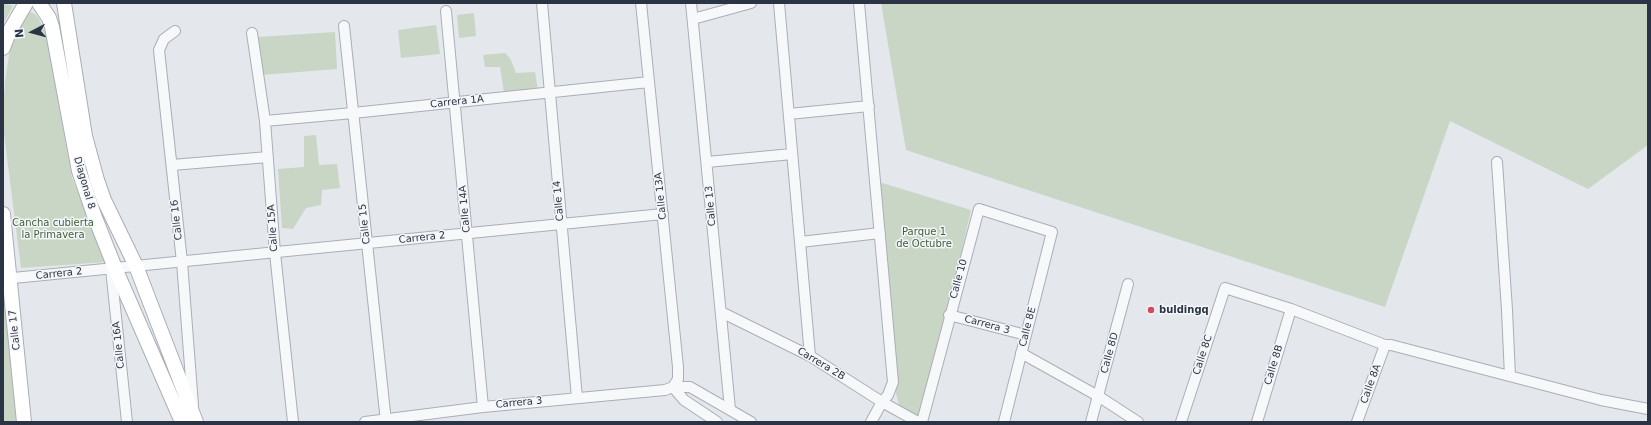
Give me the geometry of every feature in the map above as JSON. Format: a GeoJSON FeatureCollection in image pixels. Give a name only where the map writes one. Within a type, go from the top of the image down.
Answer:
{"type":"FeatureCollection","features":[{"type":"Feature","properties":{"kind":"street"},"geometry":{"type":"LineString","coordinates":[[3,48],[9,32],[26,3]]}},
{"type":"Feature","properties":{"kind":"street","name":"Diagonal 8"},"geometry":{"type":"LineString","coordinates":[[39,3],[49,18],[52,27],[79,172],[113,268],[191,420]]}},
{"type":"Feature","properties":{"kind":"street","name":"Diagonal 8"},"geometry":{"type":"LineString","coordinates":[[64,3],[85,136],[97,180],[104,200],[136,266],[191,420]]}},
{"type":"Feature","properties":{"kind":"street","name":"Calle 14"},"geometry":{"type":"LineString","coordinates":[[542,3],[577,398]]}},
{"type":"Feature","properties":{"kind":"street","name":"Calle 13A"},"geometry":{"type":"LineString","coordinates":[[641,3],[678,367],[678,379],[672,387]]}},
{"type":"Feature","properties":{"kind":"street","name":"Calle 13"},"geometry":{"type":"LineString","coordinates":[[692,3],[730,409]]}},
{"type":"Feature","properties":{"kind":"street"},"geometry":{"type":"LineString","coordinates":[[693,19],[751,3]]}},
{"type":"Feature","properties":{"kind":"street"},"geometry":{"type":"LineString","coordinates":[[779,3],[810,356]]}},
{"type":"Feature","properties":{"kind":"street"},"geometry":{"type":"LineString","coordinates":[[860,3],[893,382],[888,395],[882,402],[872,422]]}},
{"type":"Feature","properties":{"kind":"street","name":"Calle 14A"},"geometry":{"type":"LineString","coordinates":[[446,11],[483,407]]}},
{"type":"Feature","properties":{"kind":"street","name":"Calle 15"},"geometry":{"type":"LineString","coordinates":[[344,26],[385,421]]}},
{"type":"Feature","properties":{"kind":"street","name":"Calle 16"},"geometry":{"type":"LineString","coordinates":[[175,31],[164,39],[159,50],[182,262],[191,420]]}},
{"type":"Feature","properties":{"kind":"street","name":"Calle 15A"},"geometry":{"type":"LineString","coordinates":[[252,33],[266,121],[275,252],[294,422]]}},
{"type":"Feature","properties":{"kind":"street","name":"Carrera 1A"},"geometry":{"type":"LineString","coordinates":[[266,121],[649,82]]}},
{"type":"Feature","properties":{"kind":"street"},"geometry":{"type":"LineString","coordinates":[[789,114],[869,106]]}},
{"type":"Feature","properties":{"kind":"street"},"geometry":{"type":"LineString","coordinates":[[707,162],[792,154]]}},
{"type":"Feature","properties":{"kind":"street"},"geometry":{"type":"LineString","coordinates":[[172,165],[268,157]]}},
{"type":"Feature","properties":{"kind":"street"},"geometry":{"type":"LineString","coordinates":[[1497,162],[1510,376]]}},
{"type":"Feature","properties":{"kind":"street","name":"Calle 10"},"geometry":{"type":"LineString","coordinates":[[922,422],[978,209],[1052,232]]}},
{"type":"Feature","properties":{"kind":"street","name":"Calle 17"},"geometry":{"type":"LineString","coordinates":[[3,214],[6,279],[24,422]]}},
{"type":"Feature","properties":{"kind":"street","name":"Carrera 2"},"geometry":{"type":"LineString","coordinates":[[6,279],[663,214]]}},
{"type":"Feature","properties":{"kind":"street","name":"Calle 8E"},"geometry":{"type":"LineString","coordinates":[[1004,422],[1052,232]]}},
{"type":"Feature","properties":{"kind":"street"},"geometry":{"type":"LineString","coordinates":[[800,242],[880,233]]}},
{"type":"Feature","properties":{"kind":"street","name":"Calle 16A"},"geometry":{"type":"LineString","coordinates":[[113,268],[126,422]]}},
{"type":"Feature","properties":{"kind":"street","name":"Calle 8D"},"geometry":{"type":"LineString","coordinates":[[1091,422],[1128,284]]}},
{"type":"Feature","properties":{"kind":"street","name":"Calle 8C"},"geometry":{"type":"LineString","coordinates":[[1181,422],[1225,288],[1291,309]]}},
{"type":"Feature","properties":{"kind":"street"},"geometry":{"type":"LineString","coordinates":[[1291,309],[1385,345],[1390,345],[1601,400],[1648,409]]}},
{"type":"Feature","properties":{"kind":"street","name":"Calle 8B"},"geometry":{"type":"LineString","coordinates":[[1257,422],[1291,309]]}},
{"type":"Feature","properties":{"kind":"street","name":"Carrera 2B"},"geometry":{"type":"LineString","coordinates":[[721,312],[810,356],[882,402],[918,422]]}},
{"type":"Feature","properties":{"kind":"street","name":"Carrera 3"},"geometry":{"type":"LineString","coordinates":[[949,315],[1026,335]]}},
{"type":"Feature","properties":{"kind":"street","name":"Calle 8A"},"geometry":{"type":"LineString","coordinates":[[1357,422],[1385,345]]}},
{"type":"Feature","properties":{"kind":"street"},"geometry":{"type":"LineString","coordinates":[[1021,353],[1098,396],[1138,422]]}},
{"type":"Feature","properties":{"kind":"street"},"geometry":{"type":"LineString","coordinates":[[672,387],[684,400],[716,422]]}},
{"type":"Feature","properties":{"kind":"street","name":"Carrera 3"},"geometry":{"type":"LineString","coordinates":[[365,422],[385,421],[483,407],[665,390],[672,387],[690,387],[751,422]]}},
{"type":"Feature","properties":{"kind":"green space"},"geometry":{"type":"Polygon","coordinates":[[[3,3],[13,6],[3,24],[3,3]]]}},
{"type":"Feature","properties":{"kind":"green space"},"geometry":{"type":"Polygon","coordinates":[[[881,3],[1648,3],[1648,145],[1588,189],[1450,121],[1385,307],[906,150],[881,3]]]}},
{"type":"Feature","properties":{"kind":"green space","name":"Cancha cubierta la Primavera"},"geometry":{"type":"Polygon","coordinates":[[[31,12],[39,19],[46,34],[72,178],[106,262],[21,268],[3,126],[3,111],[5,81],[11,43],[25,15],[31,12]]]}},
{"type":"Feature","properties":{"kind":"green space"},"geometry":{"type":"Polygon","coordinates":[[[474,13],[476,36],[459,38],[457,15],[474,13]]]}},
{"type":"Feature","properties":{"kind":"green space"},"geometry":{"type":"Polygon","coordinates":[[[436,25],[440,54],[401,58],[398,30],[436,25]]]}},
{"type":"Feature","properties":{"kind":"green space"},"geometry":{"type":"Polygon","coordinates":[[[335,32],[337,69],[261,75],[258,37],[335,32]]]}},
{"type":"Feature","properties":{"kind":"green space"},"geometry":{"type":"Polygon","coordinates":[[[505,53],[510,58],[516,73],[535,72],[538,91],[504,93],[500,67],[485,67],[483,55],[505,53]]]}},
{"type":"Feature","properties":{"kind":"green space"},"geometry":{"type":"Polygon","coordinates":[[[316,135],[319,165],[337,164],[340,188],[322,190],[321,205],[306,208],[293,229],[282,228],[278,169],[304,167],[304,136],[316,135]]]}},
{"type":"Feature","properties":{"kind":"green space","name":"Parque 1 de Octubre"},"geometry":{"type":"Polygon","coordinates":[[[879,182],[971,210],[922,422],[901,412],[893,382],[879,182]]]}},
{"type":"Feature","properties":{"kind":"green space"},"geometry":{"type":"Polygon","coordinates":[[[3,293],[7,297],[22,422],[3,422],[3,293]]]}},
{"type":"Feature","properties":{"kind":"place","name":"buldingq"},"geometry":{"type":"Point","coordinates":[1151,310]}}]}
